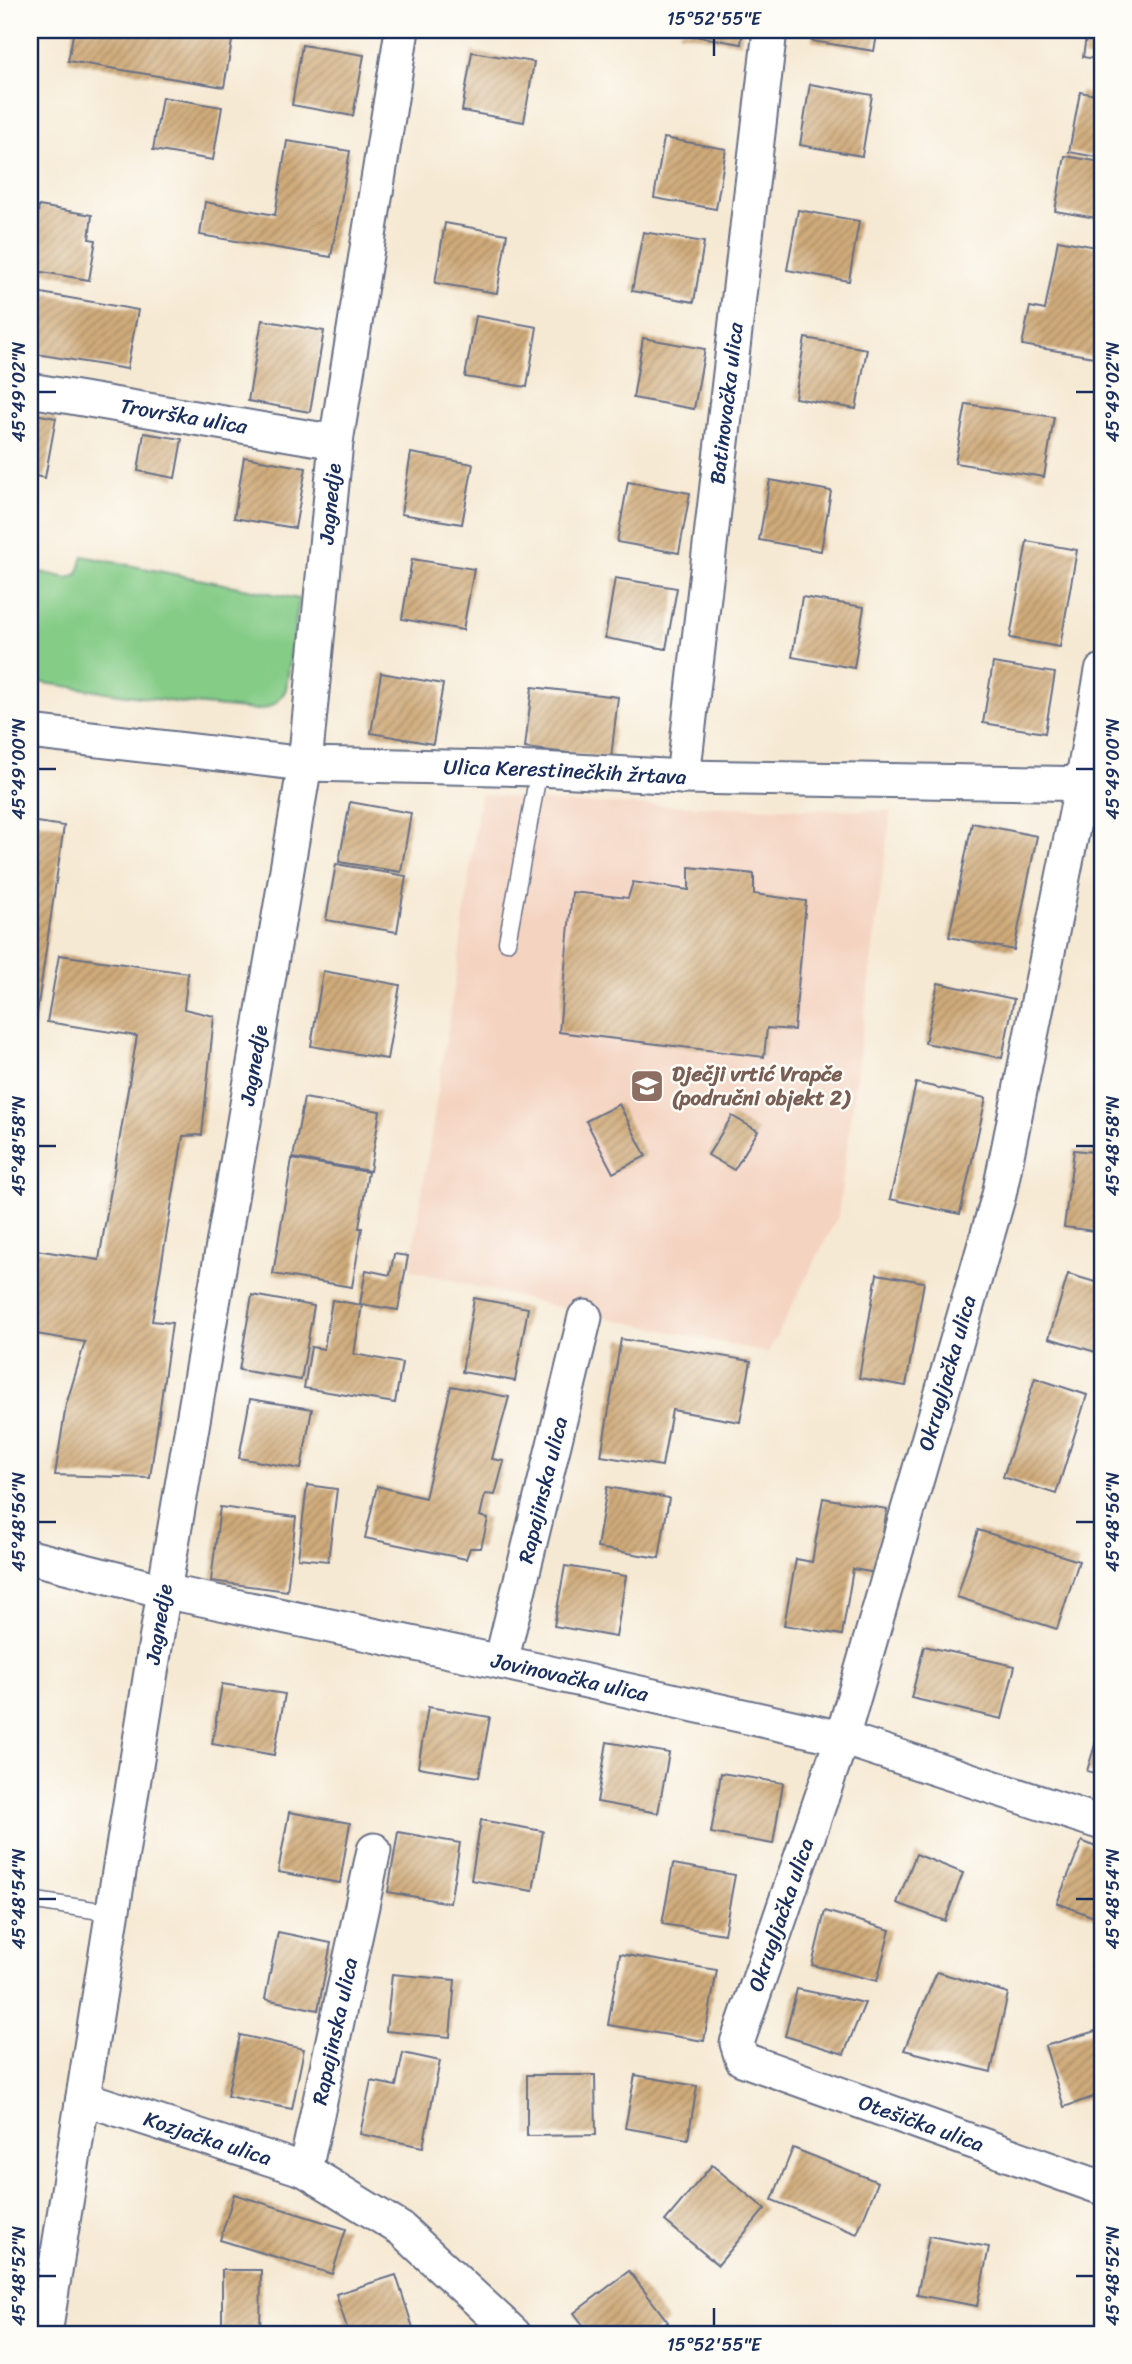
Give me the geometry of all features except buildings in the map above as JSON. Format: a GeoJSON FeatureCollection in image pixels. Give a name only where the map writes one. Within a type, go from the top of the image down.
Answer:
{"type":"FeatureCollection","features":[{"type":"Feature","properties":{"kind":"street","name":"Jagnedje"},"geometry":{"type":"LineString","coordinates":[[83,2098],[164,1591],[305,764],[336,442],[402,30]]}},
{"type":"Feature","properties":{"kind":"street","name":"Batinovačka ulica"},"geometry":{"type":"LineString","coordinates":[[683,777],[770,30]]}},
{"type":"Feature","properties":{"kind":"street","name":"Trovrška ulica"},"geometry":{"type":"LineString","coordinates":[[30,390],[336,442]]}},
{"type":"Feature","properties":{"kind":"street","name":"Okrugljačka ulica"},"geometry":{"type":"LineString","coordinates":[[742,2059],[737,2043],[842,1738],[999,1195],[1092,783],[1102,671]]}},
{"type":"Feature","properties":{"kind":"street","name":"Ulica Kerestinečkih žrtava"},"geometry":{"type":"LineString","coordinates":[[30,732],[305,764],[539,769],[683,777],[1092,783]]}},
{"type":"Feature","properties":{"kind":"street","name":"Rapajinska ulica"},"geometry":{"type":"LineString","coordinates":[[501,1662],[585,1317]]}},
{"type":"Feature","properties":{"kind":"street","name":"Jovinovačka ulica"},"geometry":{"type":"LineString","coordinates":[[30,1557],[164,1591],[842,1738],[1102,1823]]}},
{"type":"Feature","properties":{"kind":"street","name":"Rapajinska ulica"},"geometry":{"type":"LineString","coordinates":[[305,2170],[374,1850]]}},
{"type":"Feature","properties":{"kind":"street","name":"Otešička ulica"},"geometry":{"type":"LineString","coordinates":[[742,2059],[1102,2188]]}},
{"type":"Feature","properties":{"kind":"street","name":"Kozjačka ulica"},"geometry":{"type":"LineString","coordinates":[[83,2098],[305,2170],[401,2229],[514,2334]]}},
{"type":"Feature","properties":{"kind":"street"},"geometry":{"type":"LineString","coordinates":[[45,2334],[83,2098]]}},
{"type":"Feature","properties":{"kind":"lane"},"geometry":{"type":"LineString","coordinates":[[507,942],[539,769]]}},
{"type":"Feature","properties":{"kind":"lane"},"geometry":{"type":"LineString","coordinates":[[30,1900],[113,1913]]}},
{"type":"Feature","properties":{"kind":"shaded area","name":"Dječji vrtić Vrapče (područni objekt 2)"},"geometry":{"type":"Polygon","coordinates":[[[480,794],[568,803],[891,811],[838,1216],[768,1353],[553,1306],[410,1270],[459,956],[480,794]]]}},
{"type":"Feature","properties":{"kind":"green space"},"geometry":{"type":"Polygon","coordinates":[[[83,556],[299,599],[286,689],[283,694],[274,704],[255,710],[182,703],[30,681],[30,570],[69,578],[78,574],[83,556]]]}},
{"type":"Feature","properties":{"kind":"place","name":"Dječji vrtić Vrapče (područni objekt 2)"},"geometry":{"type":"Point","coordinates":[647,1086]}}]}
